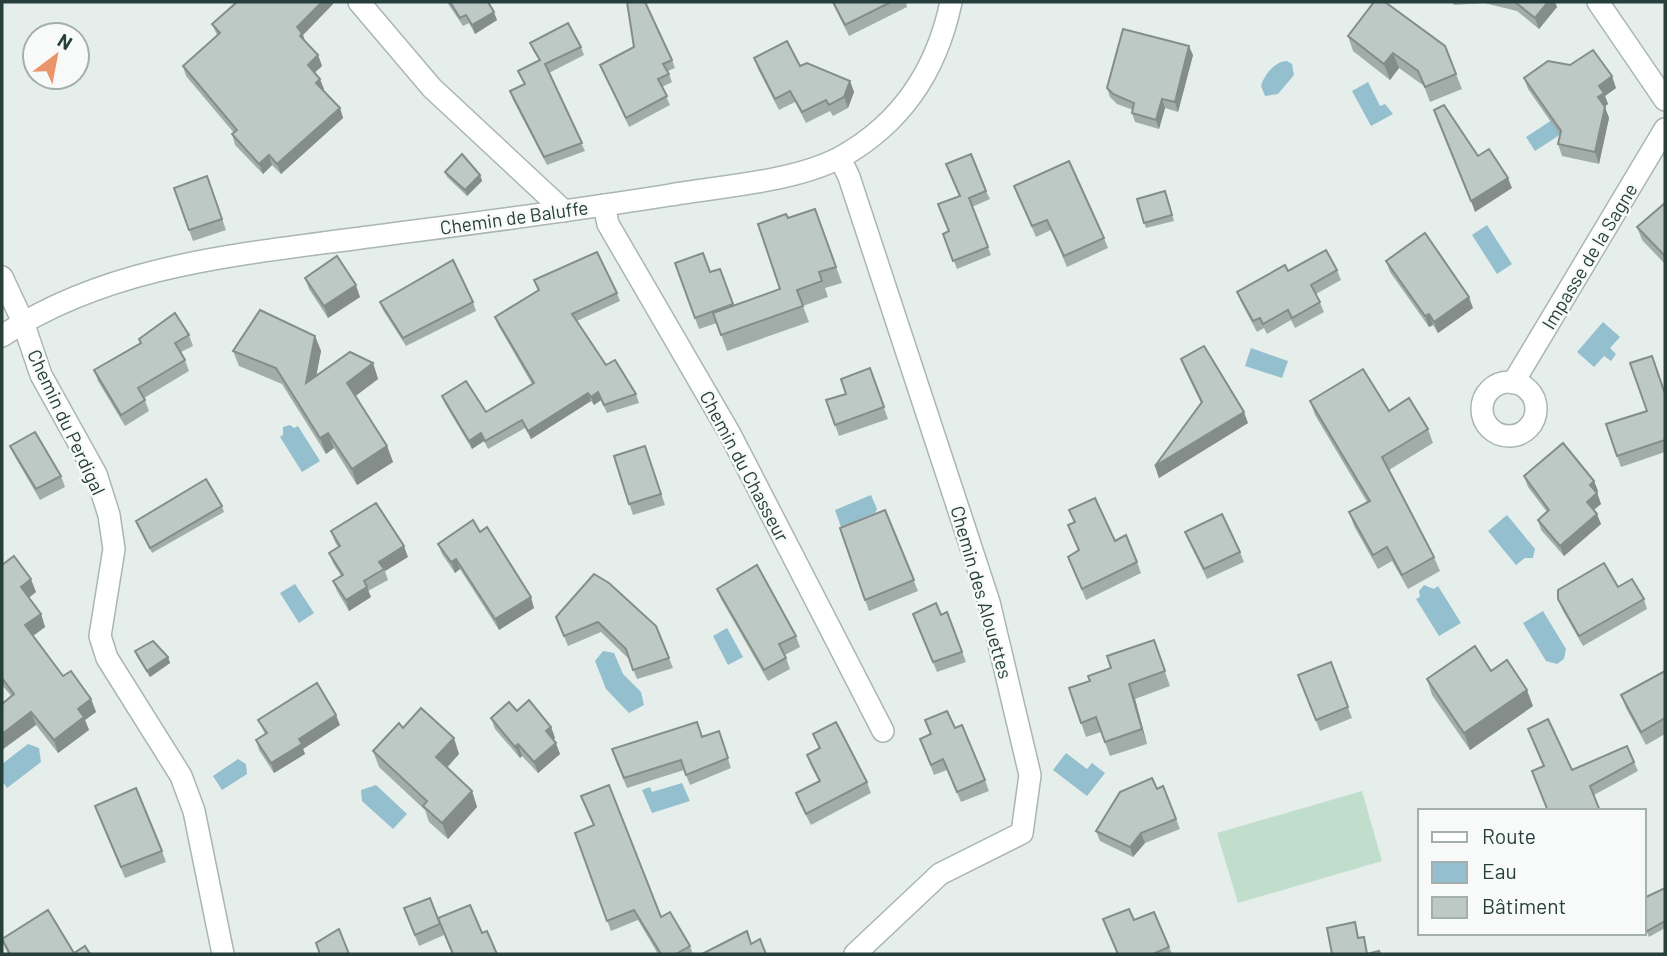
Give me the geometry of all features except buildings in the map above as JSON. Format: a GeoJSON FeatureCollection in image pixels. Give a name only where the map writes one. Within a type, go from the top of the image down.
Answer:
{"type":"FeatureCollection","features":[{"type":"Feature","properties":{"kind":"street"},"geometry":{"type":"LineString","coordinates":[[359,2],[432,88],[564,211]]}},
{"type":"Feature","properties":{"kind":"street","name":"Chemin de Baluffe"},"geometry":{"type":"LineString","coordinates":[[2,336],[23,322],[88,292],[214,258],[604,205],[790,174],[840,158],[885,128],[921,86],[946,25],[951,2]]}},
{"type":"Feature","properties":{"kind":"street"},"geometry":{"type":"LineString","coordinates":[[1598,2],[1665,100]]}},
{"type":"Feature","properties":{"kind":"street","name":"Impasse de la Sagne"},"geometry":{"type":"LineString","coordinates":[[1513,383],[1665,129]]}},
{"type":"Feature","properties":{"kind":"street","name":"Chemin des Alouettes"},"geometry":{"type":"LineString","coordinates":[[840,158],[849,177],[897,318],[989,602],[1030,775],[1022,833],[940,874],[855,954]]}},
{"type":"Feature","properties":{"kind":"street","name":"Chemin du Chasseur"},"geometry":{"type":"LineString","coordinates":[[604,205],[608,224],[730,434],[883,731]]}},
{"type":"Feature","properties":{"kind":"street","name":"Chemin du Perdigal"},"geometry":{"type":"LineString","coordinates":[[2,277],[23,322],[41,375],[96,474],[106,505],[114,549],[100,636],[107,658],[181,776],[194,811],[223,954]]}},
{"type":"Feature","properties":{"kind":"green space"},"geometry":{"type":"Polygon","coordinates":[[[1362,791],[1382,861],[1238,903],[1217,833],[1362,791]]]}},
{"type":"Feature","properties":{"kind":"water"},"geometry":{"type":"Polygon","coordinates":[[[1287,61],[1292,64],[1294,75],[1278,94],[1265,96],[1261,86],[1265,77],[1274,66],[1287,61]]]}},
{"type":"Feature","properties":{"kind":"water"},"geometry":{"type":"Polygon","coordinates":[[[1368,82],[1380,106],[1385,104],[1393,114],[1371,126],[1352,91],[1368,82]]]}},
{"type":"Feature","properties":{"kind":"water"},"geometry":{"type":"Polygon","coordinates":[[[1552,120],[1561,134],[1535,151],[1526,137],[1552,120]]]}},
{"type":"Feature","properties":{"kind":"water"},"geometry":{"type":"Polygon","coordinates":[[[1487,225],[1512,264],[1497,274],[1472,235],[1487,225]]]}},
{"type":"Feature","properties":{"kind":"water"},"geometry":{"type":"Polygon","coordinates":[[[1603,322],[1620,337],[1610,348],[1616,354],[1611,361],[1604,356],[1594,367],[1577,352],[1603,322]]]}},
{"type":"Feature","properties":{"kind":"water"},"geometry":{"type":"Polygon","coordinates":[[[1251,348],[1288,361],[1282,378],[1245,366],[1251,348]]]}},
{"type":"Feature","properties":{"kind":"water"},"geometry":{"type":"Polygon","coordinates":[[[290,425],[294,428],[298,426],[320,461],[302,472],[280,437],[283,435],[283,427],[290,425]]]}},
{"type":"Feature","properties":{"kind":"water"},"geometry":{"type":"Polygon","coordinates":[[[871,495],[877,509],[875,513],[841,527],[835,510],[871,495]]]}},
{"type":"Feature","properties":{"kind":"water"},"geometry":{"type":"Polygon","coordinates":[[[1507,515],[1535,549],[1533,558],[1525,558],[1516,565],[1488,531],[1507,515]]]}},
{"type":"Feature","properties":{"kind":"water"},"geometry":{"type":"Polygon","coordinates":[[[295,584],[314,613],[299,623],[280,593],[295,584]]]}},
{"type":"Feature","properties":{"kind":"water"},"geometry":{"type":"Polygon","coordinates":[[[1424,585],[1434,589],[1438,586],[1461,623],[1439,636],[1416,599],[1420,597],[1419,591],[1424,585]]]}},
{"type":"Feature","properties":{"kind":"water"},"geometry":{"type":"Polygon","coordinates":[[[1543,611],[1566,649],[1564,659],[1557,664],[1546,661],[1523,623],[1543,611]]]}},
{"type":"Feature","properties":{"kind":"water"},"geometry":{"type":"Polygon","coordinates":[[[727,628],[743,657],[728,665],[713,636],[727,628]]]}},
{"type":"Feature","properties":{"kind":"water"},"geometry":{"type":"Polygon","coordinates":[[[603,651],[614,653],[623,674],[641,692],[644,705],[629,713],[606,689],[595,661],[603,651]]]}},
{"type":"Feature","properties":{"kind":"water"},"geometry":{"type":"Polygon","coordinates":[[[28,744],[39,748],[41,762],[7,788],[2,781],[2,764],[28,744]]]}},
{"type":"Feature","properties":{"kind":"water"},"geometry":{"type":"Polygon","coordinates":[[[1066,753],[1087,769],[1092,763],[1105,773],[1087,796],[1053,770],[1066,753]]]}},
{"type":"Feature","properties":{"kind":"water"},"geometry":{"type":"Polygon","coordinates":[[[238,759],[246,764],[247,774],[222,790],[213,776],[238,759]]]}},
{"type":"Feature","properties":{"kind":"water"},"geometry":{"type":"Polygon","coordinates":[[[682,783],[690,801],[652,813],[642,790],[650,787],[652,792],[682,783]]]}},
{"type":"Feature","properties":{"kind":"water"},"geometry":{"type":"Polygon","coordinates":[[[376,785],[407,814],[393,829],[362,801],[361,790],[376,785]]]}}]}
